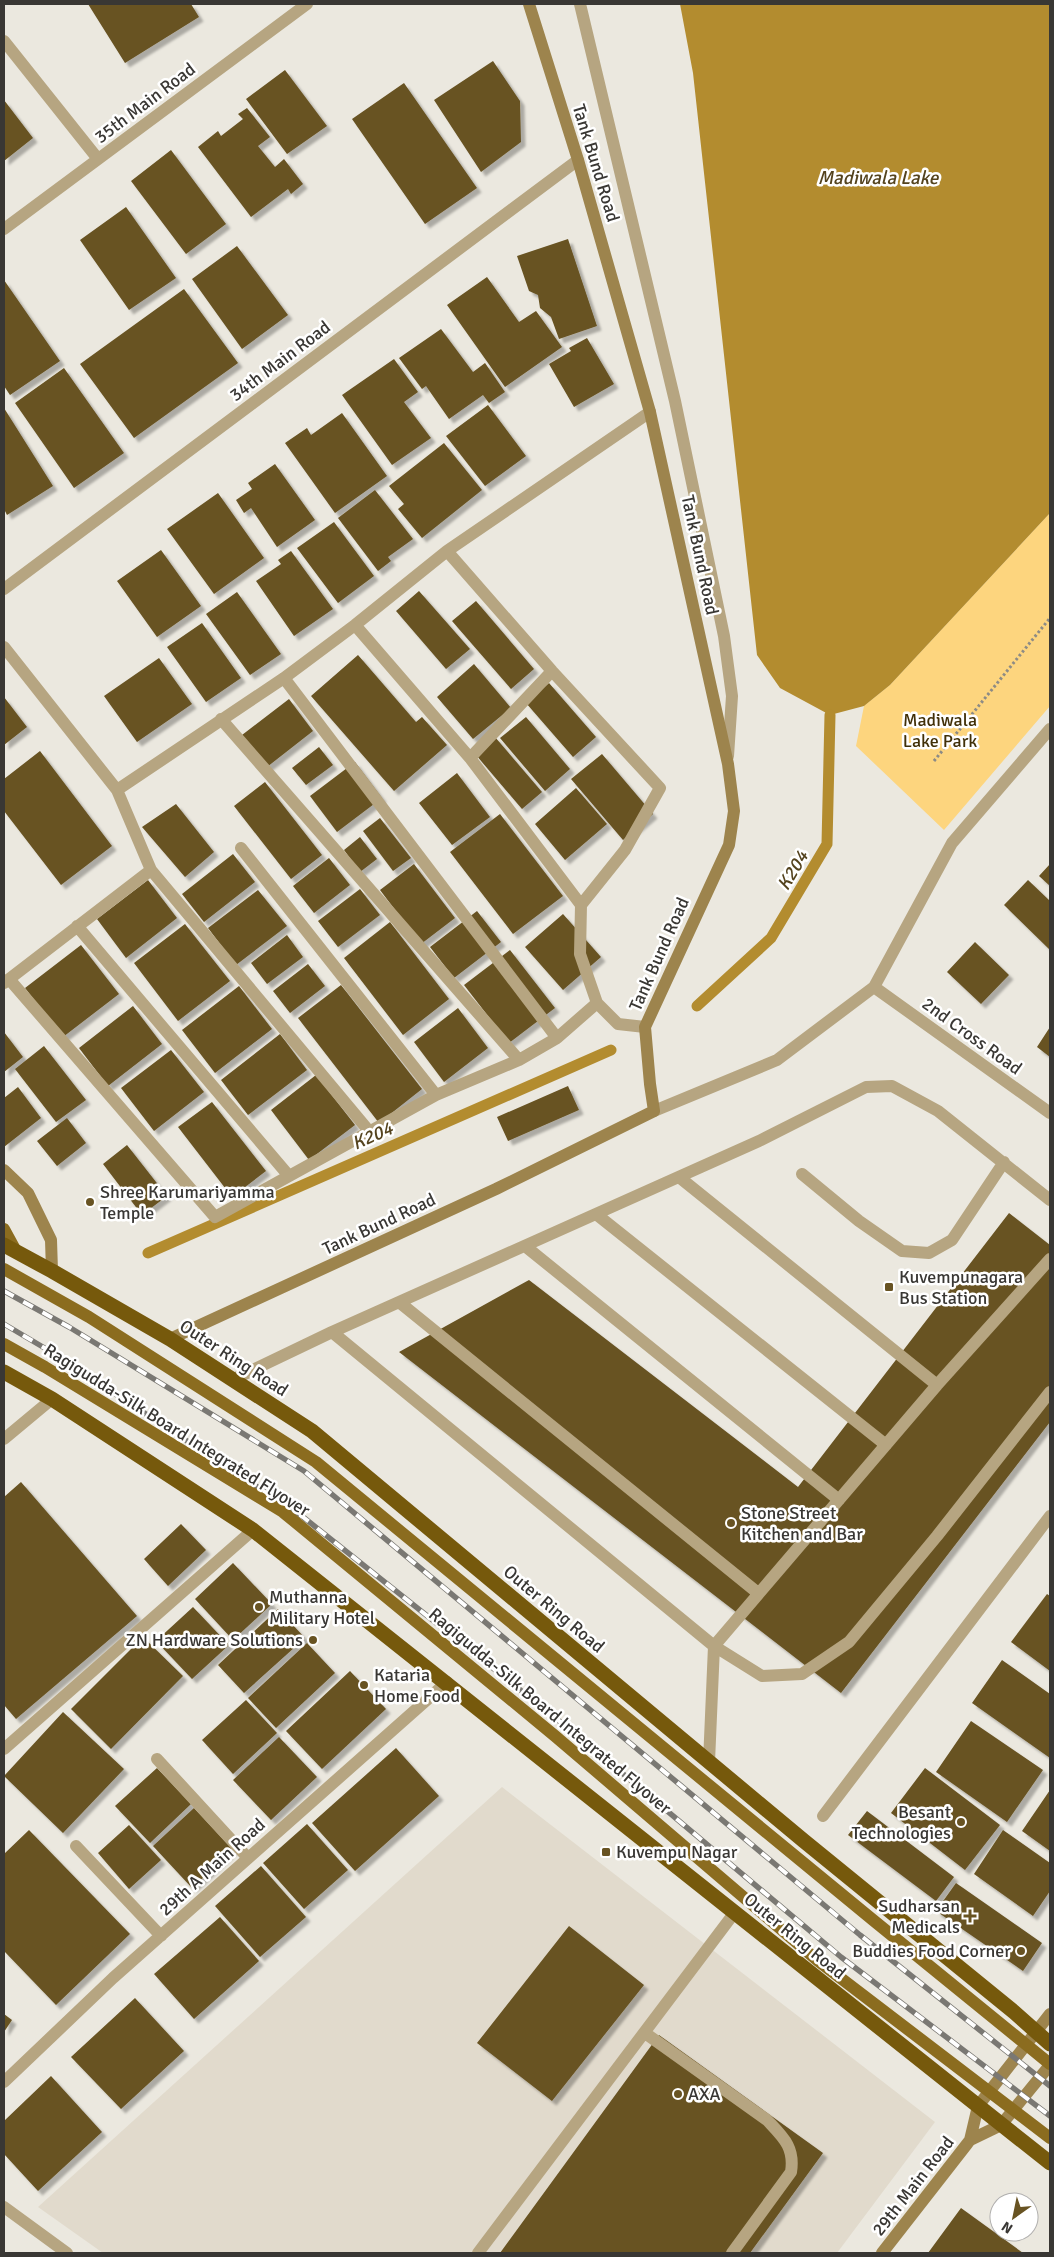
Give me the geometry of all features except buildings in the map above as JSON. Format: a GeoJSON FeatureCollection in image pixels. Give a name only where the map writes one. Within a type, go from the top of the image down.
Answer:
{"type":"FeatureCollection","features":[{"type":"Feature","properties":{"kind":"highway","name":"Outer Ring Road"},"geometry":{"type":"LineString","coordinates":[[10,1248],[170,1339],[312,1431],[709,1762],[1014,2012],[1050,2044]]}},
{"type":"Feature","properties":{"kind":"highway","name":"Outer Ring Road"},"geometry":{"type":"LineString","coordinates":[[4,1372],[52,1399],[253,1530],[1050,2163]]}},
{"type":"Feature","properties":{"kind":"main road","name":"Tank Bund Road"},"geometry":{"type":"LineString","coordinates":[[170,1339],[496,1189],[654,1111],[645,1027],[729,845],[734,811],[728,764],[650,412],[578,160],[530,4]]}},
{"type":"Feature","properties":{"kind":"main road"},"geometry":{"type":"LineString","coordinates":[[4,1170],[28,1193],[51,1240],[52,1271]]}},
{"type":"Feature","properties":{"kind":"main road"},"geometry":{"type":"LineString","coordinates":[[4,1229],[10,1248]]}},
{"type":"Feature","properties":{"kind":"main road"},"geometry":{"type":"LineString","coordinates":[[4,1269],[89,1317],[316,1462],[1050,2064],[1001,2125],[970,2140]]}},
{"type":"Feature","properties":{"kind":"main road","name":"Ragigudda-Silk Board Integrated Flyover"},"geometry":{"type":"LineString","coordinates":[[4,1344],[45,1366],[283,1512],[555,1736],[817,1960],[1050,2138]]}},
{"type":"Feature","properties":{"kind":"main road"},"geometry":{"type":"LineString","coordinates":[[970,2140],[978,2106],[1050,2014]]}},
{"type":"Feature","properties":{"kind":"main road","name":"29th Main Road"},"geometry":{"type":"LineString","coordinates":[[882,2253],[970,2140]]}},
{"type":"Feature","properties":{"kind":"street","name":"35th Main Road"},"geometry":{"type":"LineString","coordinates":[[4,229],[306,4]]}},
{"type":"Feature","properties":{"kind":"street"},"geometry":{"type":"LineString","coordinates":[[580,4],[675,401],[724,636],[732,696],[728,764]]}},
{"type":"Feature","properties":{"kind":"street"},"geometry":{"type":"LineString","coordinates":[[4,41],[98,160]]}},
{"type":"Feature","properties":{"kind":"street","name":"34th Main Road"},"geometry":{"type":"LineString","coordinates":[[4,589],[578,160]]}},
{"type":"Feature","properties":{"kind":"street"},"geometry":{"type":"LineString","coordinates":[[117,790],[284,678],[355,625],[447,551],[650,412]]}},
{"type":"Feature","properties":{"kind":"street"},"geometry":{"type":"LineString","coordinates":[[447,551],[552,672],[660,788],[624,850],[581,905],[580,954],[597,1003],[618,1024],[645,1027]]}},
{"type":"Feature","properties":{"kind":"street"},"geometry":{"type":"LineString","coordinates":[[355,625],[470,758],[581,905]]}},
{"type":"Feature","properties":{"kind":"street"},"geometry":{"type":"LineString","coordinates":[[4,647],[117,790],[151,870],[369,1131]]}},
{"type":"Feature","properties":{"kind":"street"},"geometry":{"type":"LineString","coordinates":[[470,758],[552,672]]}},
{"type":"Feature","properties":{"kind":"street"},"geometry":{"type":"LineString","coordinates":[[284,678],[557,1038]]}},
{"type":"Feature","properties":{"kind":"street"},"geometry":{"type":"LineString","coordinates":[[221,719],[519,1060]]}},
{"type":"Feature","properties":{"kind":"street","name":"Tank Bund Road"},"geometry":{"type":"LineString","coordinates":[[654,1111],[778,1060],[874,987],[952,843],[1050,729]]}},
{"type":"Feature","properties":{"kind":"street"},"geometry":{"type":"LineString","coordinates":[[241,848],[436,1095]]}},
{"type":"Feature","properties":{"kind":"street"},"geometry":{"type":"LineString","coordinates":[[151,870],[6,981],[215,1217],[436,1095],[519,1060],[557,1038],[597,1003]]}},
{"type":"Feature","properties":{"kind":"street"},"geometry":{"type":"LineString","coordinates":[[77,926],[289,1176]]}},
{"type":"Feature","properties":{"kind":"street","name":"2nd Cross Road"},"geometry":{"type":"LineString","coordinates":[[874,987],[1050,1113]]}},
{"type":"Feature","properties":{"kind":"street"},"geometry":{"type":"LineString","coordinates":[[232,1380],[332,1332],[758,1141],[866,1087],[892,1086],[938,1111],[1050,1200]]}},
{"type":"Feature","properties":{"kind":"street"},"geometry":{"type":"LineString","coordinates":[[802,1174],[859,1221],[902,1251],[929,1253],[952,1240],[1004,1162]]}},
{"type":"Feature","properties":{"kind":"street"},"geometry":{"type":"LineString","coordinates":[[678,1176],[937,1385]]}},
{"type":"Feature","properties":{"kind":"street"},"geometry":{"type":"LineString","coordinates":[[596,1214],[886,1445]]}},
{"type":"Feature","properties":{"kind":"street"},"geometry":{"type":"LineString","coordinates":[[525,1246],[839,1500]]}},
{"type":"Feature","properties":{"kind":"street"},"geometry":{"type":"LineString","coordinates":[[709,1762],[714,1646],[937,1385],[1050,1259]]}},
{"type":"Feature","properties":{"kind":"street"},"geometry":{"type":"LineString","coordinates":[[399,1302],[758,1593]]}},
{"type":"Feature","properties":{"kind":"street"},"geometry":{"type":"LineString","coordinates":[[332,1332],[714,1646],[762,1676],[802,1674],[849,1642],[937,1536],[1050,1392]]}},
{"type":"Feature","properties":{"kind":"street"},"geometry":{"type":"LineString","coordinates":[[4,1439],[52,1399]]}},
{"type":"Feature","properties":{"kind":"street"},"geometry":{"type":"LineString","coordinates":[[823,1816],[1050,1516]]}},
{"type":"Feature","properties":{"kind":"street"},"geometry":{"type":"LineString","coordinates":[[4,1749],[253,1530]]}},
{"type":"Feature","properties":{"kind":"street","name":"29th A Main Road"},"geometry":{"type":"LineString","coordinates":[[4,2082],[112,1978],[446,1682]]}},
{"type":"Feature","properties":{"kind":"street"},"geometry":{"type":"LineString","coordinates":[[157,1759],[248,1858]]}},
{"type":"Feature","properties":{"kind":"street"},"geometry":{"type":"LineString","coordinates":[[76,1846],[160,1936]]}},
{"type":"Feature","properties":{"kind":"street"},"geometry":{"type":"LineString","coordinates":[[478,2253],[735,1912]]}},
{"type":"Feature","properties":{"kind":"street"},"geometry":{"type":"LineString","coordinates":[[645,2033],[767,2120],[783,2138],[794,2157],[791,2172],[732,2253]]}},
{"type":"Feature","properties":{"kind":"street"},"geometry":{"type":"LineString","coordinates":[[4,2207],[67,2253]]}},
{"type":"Feature","properties":{"kind":"path"},"geometry":{"type":"LineString","coordinates":[[934,761],[1050,618]]}},
{"type":"Feature","properties":{"kind":"shaded area"},"geometry":{"type":"Polygon","coordinates":[[[502,1787],[935,2122],[837,2253],[103,2253],[38,2207],[502,1787]]]}},
{"type":"Feature","properties":{"kind":"green space","name":"Madiwala Lake Park"},"geometry":{"type":"Polygon","coordinates":[[[1050,513],[1050,706],[944,830],[856,746],[864,706],[890,685],[1050,513]]]}},
{"type":"Feature","properties":{"kind":"water","name":"Madiwala Lake"},"geometry":{"type":"Polygon","coordinates":[[[680,4],[1050,4],[1050,513],[890,685],[864,706],[830,715],[780,688],[757,655],[693,73],[680,4]]]}},
{"type":"Feature","properties":{"kind":"waterway","name":"K204"},"geometry":{"type":"LineString","coordinates":[[697,1006],[771,938],[827,844],[830,715]]}},
{"type":"Feature","properties":{"kind":"waterway","name":"K204"},"geometry":{"type":"LineString","coordinates":[[148,1253],[611,1050]]}},
{"type":"Feature","properties":{"kind":"railway"},"geometry":{"type":"LineString","coordinates":[[4,1291],[69,1327],[304,1471],[860,1935],[1050,2086]]}},
{"type":"Feature","properties":{"kind":"railway"},"geometry":{"type":"LineString","coordinates":[[4,1324],[53,1353],[303,1517],[578,1736],[841,1957],[1050,2116]]}},
{"type":"Feature","properties":{"kind":"place","name":"Shree Karumariyamma Temple"},"geometry":{"type":"Point","coordinates":[90,1202]}},
{"type":"Feature","properties":{"kind":"place","name":"Kuvempunagara Bus Station"},"geometry":{"type":"Point","coordinates":[889,1287]}},
{"type":"Feature","properties":{"kind":"place","name":"Stone Street Kitchen and Bar"},"geometry":{"type":"Point","coordinates":[731,1523]}},
{"type":"Feature","properties":{"kind":"place","name":"Muthanna Military Hotel"},"geometry":{"type":"Point","coordinates":[259,1607]}},
{"type":"Feature","properties":{"kind":"place","name":"ZN Hardware Solutions"},"geometry":{"type":"Point","coordinates":[313,1640]}},
{"type":"Feature","properties":{"kind":"place","name":"Kataria Home Food"},"geometry":{"type":"Point","coordinates":[364,1685]}},
{"type":"Feature","properties":{"kind":"place","name":"Besant Technologies"},"geometry":{"type":"Point","coordinates":[961,1822]}},
{"type":"Feature","properties":{"kind":"place","name":"Kuvempu Nagar"},"geometry":{"type":"Point","coordinates":[606,1852]}},
{"type":"Feature","properties":{"kind":"place","name":"Sudharsan Medicals"},"geometry":{"type":"Point","coordinates":[970,1916]}},
{"type":"Feature","properties":{"kind":"place","name":"Buddies Food Corner"},"geometry":{"type":"Point","coordinates":[1021,1951]}},
{"type":"Feature","properties":{"kind":"place","name":"AXA"},"geometry":{"type":"Point","coordinates":[678,2094]}}]}
